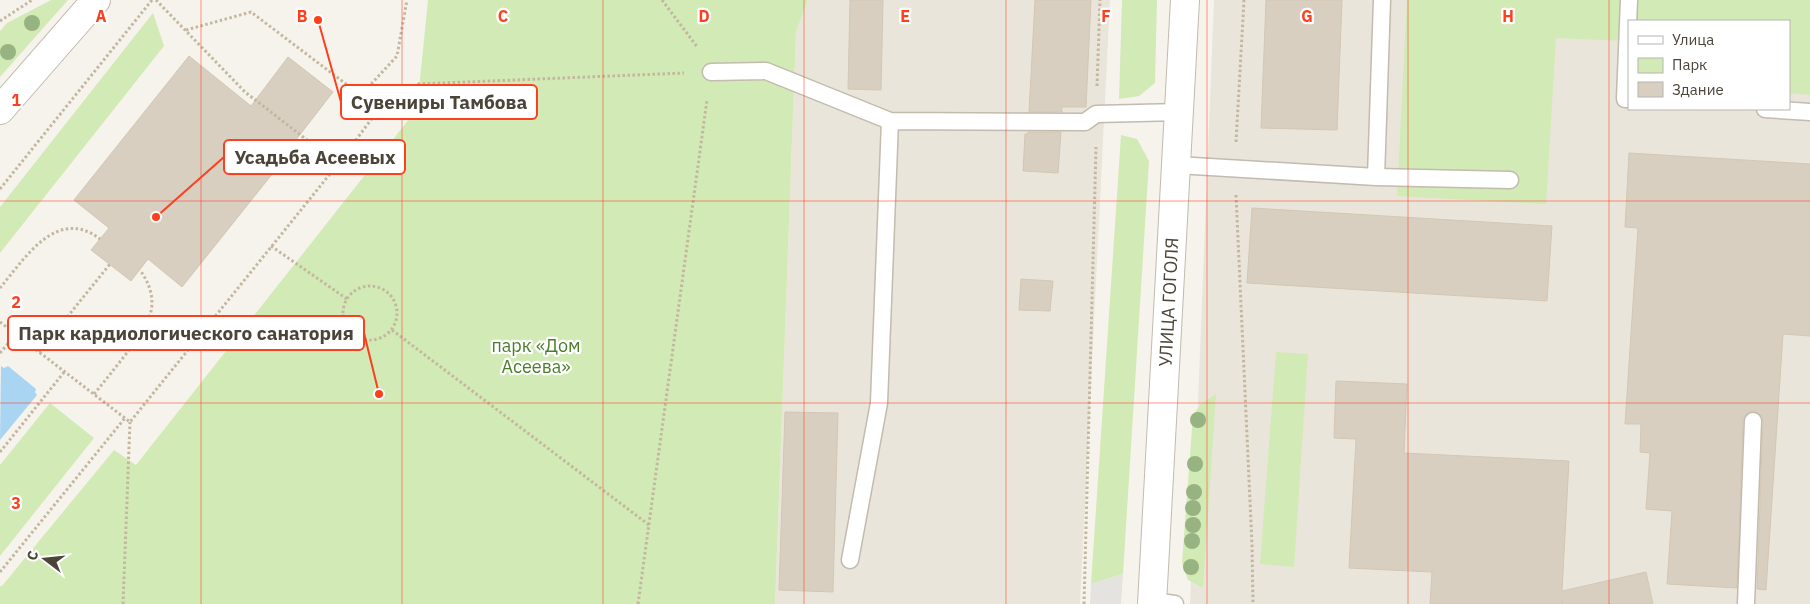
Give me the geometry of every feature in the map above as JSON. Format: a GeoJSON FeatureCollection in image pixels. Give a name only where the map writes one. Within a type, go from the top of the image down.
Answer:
{"type":"FeatureCollection","features":[{"type":"Feature","properties":{"kind":"street"},"geometry":{"type":"LineString","coordinates":[[0,110],[96,0]]}},
{"type":"Feature","properties":{"kind":"street","name":"УЛИЦА ГОГОЛЯ"},"geometry":{"type":"LineString","coordinates":[[1160,603],[1185,0]]}},
{"type":"Feature","properties":{"kind":"lane"},"geometry":{"type":"LineString","coordinates":[[1376,177],[1382,0]]}},
{"type":"Feature","properties":{"kind":"lane"},"geometry":{"type":"LineString","coordinates":[[1628,20],[1629,0]]}},
{"type":"Feature","properties":{"kind":"lane"},"geometry":{"type":"LineString","coordinates":[[1628,25],[1625,99],[1628,99]]}},
{"type":"Feature","properties":{"kind":"lane"},"geometry":{"type":"LineString","coordinates":[[713,72],[766,71],[890,121],[1085,122],[1096,114],[1180,112]]}},
{"type":"Feature","properties":{"kind":"lane"},"geometry":{"type":"LineString","coordinates":[[1780,110],[1810,112]]}},
{"type":"Feature","properties":{"kind":"lane"},"geometry":{"type":"LineString","coordinates":[[850,560],[879,403],[890,121]]}},
{"type":"Feature","properties":{"kind":"lane"},"geometry":{"type":"LineString","coordinates":[[1177,165],[1376,177],[1510,180]]}},
{"type":"Feature","properties":{"kind":"lane"},"geometry":{"type":"LineString","coordinates":[[1746,604],[1754,421]]}},
{"type":"Feature","properties":{"kind":"path"},"geometry":{"type":"LineString","coordinates":[[0,21],[32,0]]}},
{"type":"Feature","properties":{"kind":"path"},"geometry":{"type":"LineString","coordinates":[[0,189],[152,0]]}},
{"type":"Feature","properties":{"kind":"path"},"geometry":{"type":"LineString","coordinates":[[156,0],[245,92],[338,164]]}},
{"type":"Feature","properties":{"kind":"path"},"geometry":{"type":"LineString","coordinates":[[361,95],[397,56],[407,0]]}},
{"type":"Feature","properties":{"kind":"path"},"geometry":{"type":"LineString","coordinates":[[638,604],[713,72],[662,0]]}},
{"type":"Feature","properties":{"kind":"path"},"geometry":{"type":"LineString","coordinates":[[1084,604],[1100,0]]}},
{"type":"Feature","properties":{"kind":"path"},"geometry":{"type":"LineString","coordinates":[[1244,0],[1235,167],[1252,545],[1252,604]]}},
{"type":"Feature","properties":{"kind":"path"},"geometry":{"type":"LineString","coordinates":[[185,30],[251,12],[379,109]]}},
{"type":"Feature","properties":{"kind":"path"},"geometry":{"type":"LineString","coordinates":[[123,604],[130,422],[338,164],[379,109],[418,84],[713,72]]}},
{"type":"Feature","properties":{"kind":"path"},"geometry":{"type":"LineString","coordinates":[[0,288],[32,248],[55,232],[64,228],[80,228],[87,230],[100,239]]}},
{"type":"Feature","properties":{"kind":"path"},"geometry":{"type":"LineString","coordinates":[[271,246],[347,299]]}},
{"type":"Feature","properties":{"kind":"path"},"geometry":{"type":"LineString","coordinates":[[39,352],[110,264]]}},
{"type":"Feature","properties":{"kind":"path"},"geometry":{"type":"LineString","coordinates":[[94,394],[144,332],[150,317],[151,292],[140,270]]}},
{"type":"Feature","properties":{"kind":"path"},"geometry":{"type":"LineString","coordinates":[[369,286],[385,291],[396,305],[397,314],[392,330],[377,340],[368,341],[351,333],[343,317],[347,299],[353,292],[369,286]]}},
{"type":"Feature","properties":{"kind":"path"},"geometry":{"type":"LineString","coordinates":[[0,322],[130,422]]}},
{"type":"Feature","properties":{"kind":"path"},"geometry":{"type":"LineString","coordinates":[[392,330],[649,525]]}},
{"type":"Feature","properties":{"kind":"path"},"geometry":{"type":"LineString","coordinates":[[0,353],[16,334]]}},
{"type":"Feature","properties":{"kind":"path"},"geometry":{"type":"LineString","coordinates":[[0,452],[65,372]]}},
{"type":"Feature","properties":{"kind":"path"},"geometry":{"type":"LineString","coordinates":[[0,572],[125,418]]}},
{"type":"Feature","properties":{"kind":"shaded area"},"geometry":{"type":"Polygon","coordinates":[[[808,0],[1110,0],[1080,604],[775,604],[796,32],[808,0]]]}},
{"type":"Feature","properties":{"kind":"shaded area"},"geometry":{"type":"Polygon","coordinates":[[[1214,0],[1810,0],[1810,604],[1190,604],[1214,0]]]}},
{"type":"Feature","properties":{"kind":"shaded area"},"geometry":{"type":"Polygon","coordinates":[[[1123,574],[1121,604],[1090,604],[1091,584],[1123,574]]]}},
{"type":"Feature","properties":{"kind":"green space"},"geometry":{"type":"Polygon","coordinates":[[[51,0],[68,0],[0,77],[0,31],[7,23],[51,0]]]}},
{"type":"Feature","properties":{"kind":"green space","name":"парк «Дом Асеева»"},"geometry":{"type":"Polygon","coordinates":[[[428,0],[808,0],[796,32],[775,604],[0,604],[0,586],[2,586],[114,450],[136,465],[417,109],[428,0]]]}},
{"type":"Feature","properties":{"kind":"green space"},"geometry":{"type":"Polygon","coordinates":[[[1122,0],[1157,0],[1155,83],[1139,96],[1119,99],[1122,0]]]}},
{"type":"Feature","properties":{"kind":"green space"},"geometry":{"type":"Polygon","coordinates":[[[1407,0],[1810,0],[1810,95],[1790,93],[1790,20],[1628,20],[1628,41],[1556,38],[1546,204],[1397,196],[1407,0]]]}},
{"type":"Feature","properties":{"kind":"green space"},"geometry":{"type":"Polygon","coordinates":[[[153,13],[164,46],[0,253],[0,207],[153,13]]]}},
{"type":"Feature","properties":{"kind":"green space"},"geometry":{"type":"Polygon","coordinates":[[[1121,135],[1137,139],[1149,161],[1123,574],[1091,584],[1121,135]]]}},
{"type":"Feature","properties":{"kind":"green space"},"geometry":{"type":"Polygon","coordinates":[[[1276,352],[1308,354],[1294,567],[1260,564],[1276,352]]]}},
{"type":"Feature","properties":{"kind":"green space"},"geometry":{"type":"Polygon","coordinates":[[[1216,394],[1203,588],[1188,580],[1182,563],[1193,415],[1201,404],[1216,394]]]}},
{"type":"Feature","properties":{"kind":"green space"},"geometry":{"type":"Polygon","coordinates":[[[50,403],[94,438],[0,556],[0,465],[50,403]]]}},
{"type":"Feature","properties":{"kind":"water"},"geometry":{"type":"Polygon","coordinates":[[[1,366],[4,368],[8,366],[36,389],[37,395],[0,440],[1,366]]]}},
{"type":"Feature","properties":{"kind":"building"},"geometry":{"type":"Polygon","coordinates":[[[850,0],[883,0],[881,90],[848,89],[850,0]]]}},
{"type":"Feature","properties":{"kind":"building"},"geometry":{"type":"Polygon","coordinates":[[[1035,0],[1091,0],[1086,107],[1062,107],[1062,112],[1029,112],[1035,0]]]}},
{"type":"Feature","properties":{"kind":"building"},"geometry":{"type":"Polygon","coordinates":[[[1266,0],[1342,0],[1337,130],[1261,128],[1266,0]]]}},
{"type":"Feature","properties":{"kind":"building"},"geometry":{"type":"Polygon","coordinates":[[[189,56],[251,106],[288,57],[333,92],[295,141],[297,143],[182,287],[148,259],[131,281],[91,250],[109,228],[74,200],[189,56]]]}},
{"type":"Feature","properties":{"kind":"building"},"geometry":{"type":"Polygon","coordinates":[[[1028,132],[1061,132],[1058,173],[1023,171],[1025,134],[1028,134],[1028,132]]]}},
{"type":"Feature","properties":{"kind":"building"},"geometry":{"type":"Polygon","coordinates":[[[1629,153],[1810,164],[1810,336],[1783,334],[1766,590],[1757,589],[1763,421],[1762,416],[1754,411],[1748,412],[1743,421],[1737,588],[1667,584],[1672,511],[1646,509],[1650,453],[1640,452],[1641,424],[1625,424],[1638,228],[1625,227],[1629,153]]]}},
{"type":"Feature","properties":{"kind":"building"},"geometry":{"type":"Polygon","coordinates":[[[1252,208],[1552,226],[1547,301],[1247,283],[1252,208]]]}},
{"type":"Feature","properties":{"kind":"building"},"geometry":{"type":"Polygon","coordinates":[[[1021,279],[1053,281],[1050,311],[1019,310],[1021,279]]]}},
{"type":"Feature","properties":{"kind":"building"},"geometry":{"type":"Polygon","coordinates":[[[1336,381],[1407,384],[1404,453],[1569,461],[1562,591],[1646,572],[1653,604],[1430,604],[1432,572],[1349,568],[1356,439],[1334,438],[1336,381]]]}},
{"type":"Feature","properties":{"kind":"building"},"geometry":{"type":"Polygon","coordinates":[[[785,412],[838,413],[833,592],[779,590],[785,412]]]}},
{"type":"Feature","properties":{"kind":"place","name":"Сувениры Тамбова"},"geometry":{"type":"Point","coordinates":[318,20]}},
{"type":"Feature","properties":{"kind":"place","name":"Усадьба Асеевых"},"geometry":{"type":"Point","coordinates":[156,217]}},
{"type":"Feature","properties":{"kind":"place","name":"Парк кардиологического санатория"},"geometry":{"type":"Point","coordinates":[379,394]}}]}
